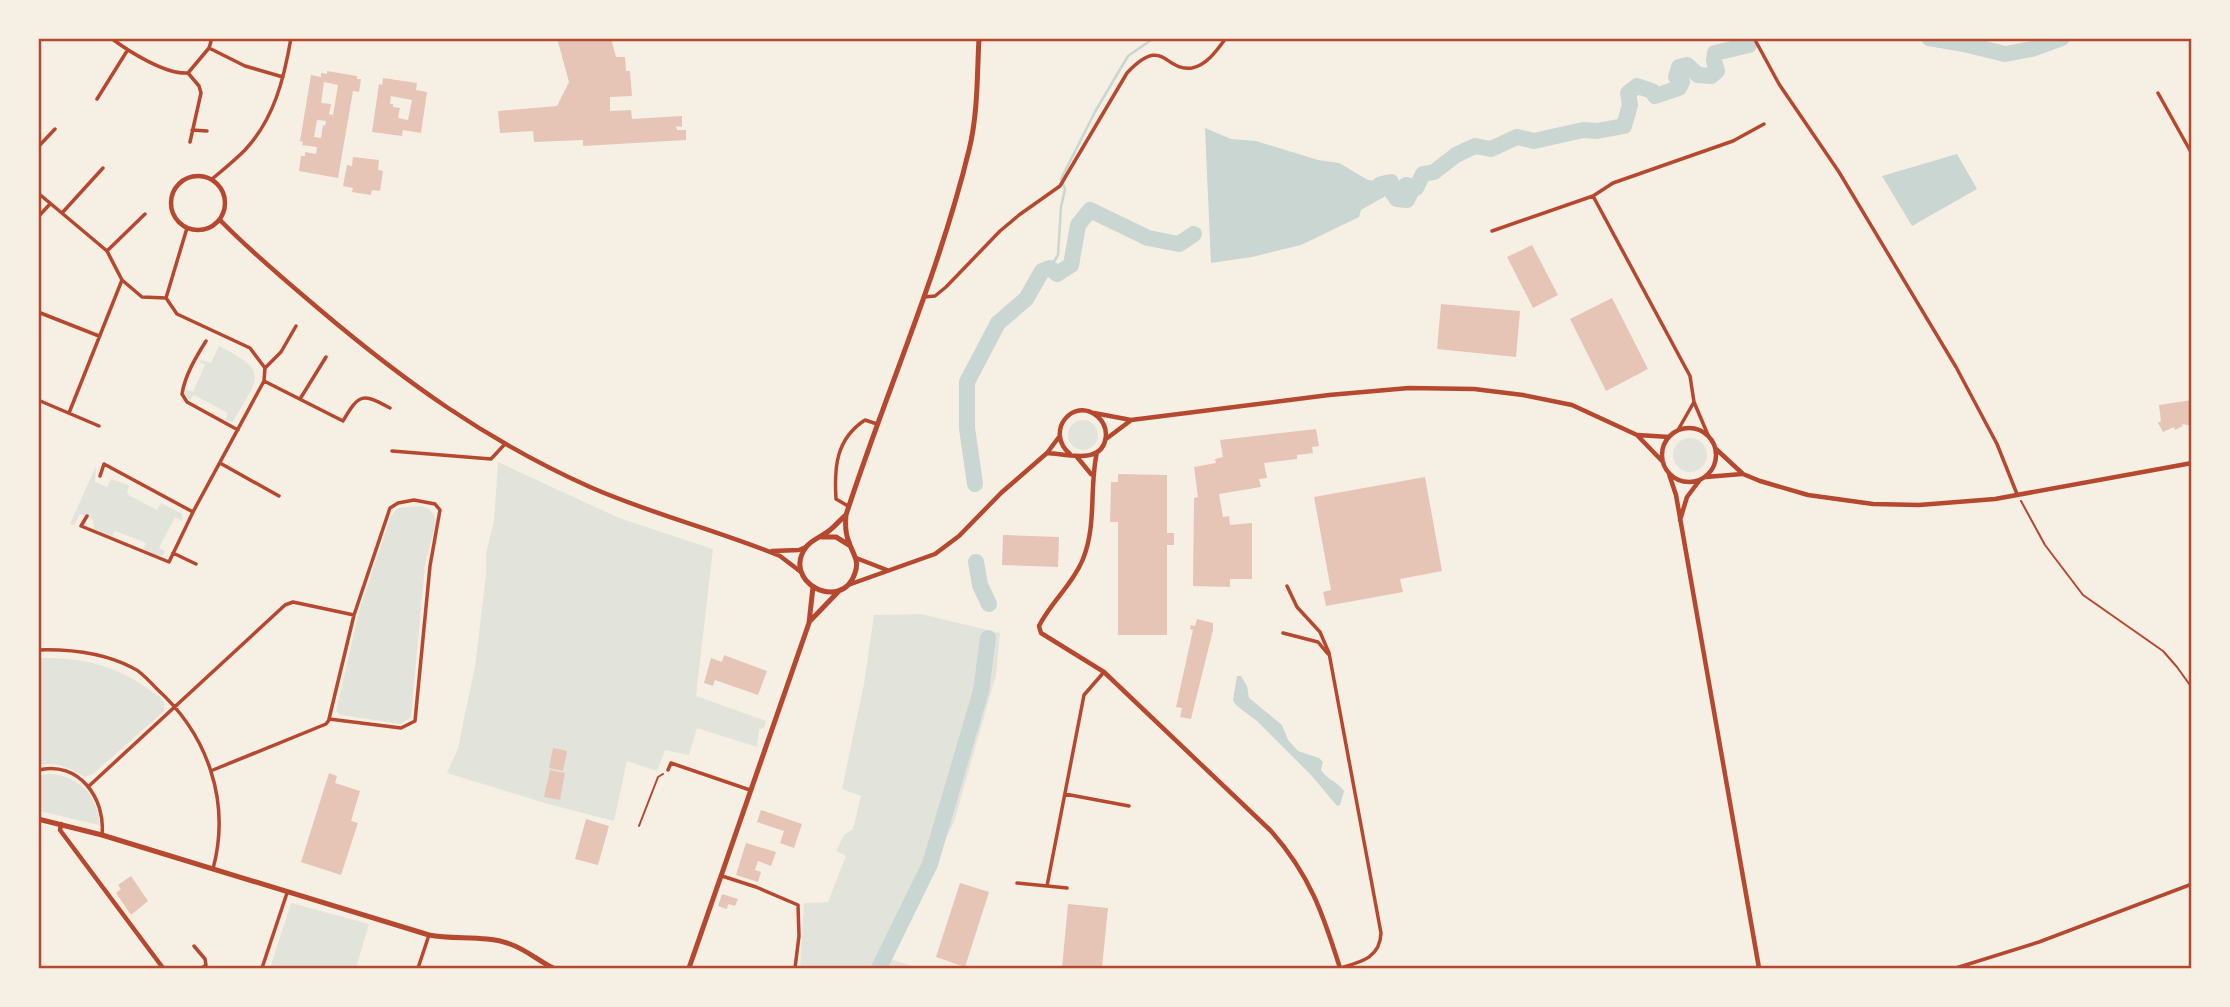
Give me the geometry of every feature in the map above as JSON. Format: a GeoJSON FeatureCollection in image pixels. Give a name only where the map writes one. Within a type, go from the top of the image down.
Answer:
{"type":"FeatureCollection","features":[{"type":"Feature","properties":{"kind":"main road"},"geometry":{"type":"LineString","coordinates":[[846,515],[806,547],[802,555],[802,572],[813,587],[830,592],[839,590],[847,586],[855,573],[856,558],[845,528],[848,506],[924,297],[969,149],[974,121],[979,38]]}},
{"type":"Feature","properties":{"kind":"main road"},"geometry":{"type":"LineString","coordinates":[[819,538],[836,537],[850,545]]}},
{"type":"Feature","properties":{"kind":"main road"},"geometry":{"type":"LineString","coordinates":[[689,968],[809,623],[813,587]]}},
{"type":"Feature","properties":{"kind":"main road"},"geometry":{"type":"LineString","coordinates":[[809,623],[839,590]]}},
{"type":"Feature","properties":{"kind":"main road"},"geometry":{"type":"LineString","coordinates":[[38,819],[102,835],[429,935],[514,945],[553,968]]}},
{"type":"Feature","properties":{"kind":"street"},"geometry":{"type":"LineString","coordinates":[[111,38],[128,50],[179,74],[188,73],[209,48],[212,38]]}},
{"type":"Feature","properties":{"kind":"street"},"geometry":{"type":"LineString","coordinates":[[212,179],[245,150],[272,111],[283,78],[291,38]]}},
{"type":"Feature","properties":{"kind":"street"},"geometry":{"type":"LineString","coordinates":[[924,297],[935,296],[946,287],[1000,231],[1065,181],[1121,84],[1140,59],[1157,55],[1189,69],[1210,57],[1226,38]]}},
{"type":"Feature","properties":{"kind":"street"},"geometry":{"type":"LineString","coordinates":[[1754,38],[1786,94],[1839,172],[1956,367],[1997,444],[2017,494]]}},
{"type":"Feature","properties":{"kind":"street"},"geometry":{"type":"LineString","coordinates":[[209,48],[245,66],[283,78]]}},
{"type":"Feature","properties":{"kind":"street"},"geometry":{"type":"LineString","coordinates":[[97,99],[128,50]]}},
{"type":"Feature","properties":{"kind":"street"},"geometry":{"type":"LineString","coordinates":[[188,73],[199,86],[201,93],[190,142]]}},
{"type":"Feature","properties":{"kind":"street"},"geometry":{"type":"LineString","coordinates":[[2158,93],[2192,154]]}},
{"type":"Feature","properties":{"kind":"street"},"geometry":{"type":"LineString","coordinates":[[1492,231],[1593,195],[1614,183],[1733,141],[1764,124]]}},
{"type":"Feature","properties":{"kind":"street"},"geometry":{"type":"LineString","coordinates":[[38,147],[55,129]]}},
{"type":"Feature","properties":{"kind":"street"},"geometry":{"type":"LineString","coordinates":[[192,130],[207,131]]}},
{"type":"Feature","properties":{"kind":"street"},"geometry":{"type":"LineString","coordinates":[[62,214],[103,168]]}},
{"type":"Feature","properties":{"kind":"street"},"geometry":{"type":"LineString","coordinates":[[195,176],[212,179],[224,193],[226,202],[220,220],[205,230],[187,228],[174,216],[171,207],[174,190],[180,183],[195,176]]}},
{"type":"Feature","properties":{"kind":"street"},"geometry":{"type":"LineString","coordinates":[[38,193],[107,251],[122,280],[142,297],[166,298]]}},
{"type":"Feature","properties":{"kind":"street"},"geometry":{"type":"LineString","coordinates":[[1593,195],[1690,376],[1694,402],[1708,435],[1716,449],[1743,474]]}},
{"type":"Feature","properties":{"kind":"street"},"geometry":{"type":"LineString","coordinates":[[38,217],[50,204]]}},
{"type":"Feature","properties":{"kind":"street"},"geometry":{"type":"LineString","coordinates":[[107,251],[145,214]]}},
{"type":"Feature","properties":{"kind":"street"},"geometry":{"type":"LineString","coordinates":[[220,220],[260,258],[392,370],[431,399],[504,445],[593,488],[780,556],[802,572]]}},
{"type":"Feature","properties":{"kind":"street"},"geometry":{"type":"LineString","coordinates":[[166,298],[187,228]]}},
{"type":"Feature","properties":{"kind":"street"},"geometry":{"type":"LineString","coordinates":[[69,413],[122,280]]}},
{"type":"Feature","properties":{"kind":"street"},"geometry":{"type":"LineString","coordinates":[[166,298],[177,314],[250,348],[265,368]]}},
{"type":"Feature","properties":{"kind":"street"},"geometry":{"type":"LineString","coordinates":[[38,312],[99,336]]}},
{"type":"Feature","properties":{"kind":"street"},"geometry":{"type":"LineString","coordinates":[[87,516],[81,526],[169,562],[264,380],[265,368],[281,352],[296,326]]}},
{"type":"Feature","properties":{"kind":"street"},"geometry":{"type":"LineString","coordinates":[[206,341],[188,375],[182,394],[187,402],[238,430]]}},
{"type":"Feature","properties":{"kind":"street"},"geometry":{"type":"LineString","coordinates":[[300,399],[326,357]]}},
{"type":"Feature","properties":{"kind":"street"},"geometry":{"type":"LineString","coordinates":[[264,380],[343,421],[357,399],[363,397],[390,408]]}},
{"type":"Feature","properties":{"kind":"street"},"geometry":{"type":"LineString","coordinates":[[847,586],[935,554],[960,536],[1001,493],[1047,453],[1059,437],[1062,422],[1072,412],[1087,411],[1130,420],[1329,395],[1409,388],[1474,389],[1572,405],[1637,435],[1669,437]]}},
{"type":"Feature","properties":{"kind":"street"},"geometry":{"type":"LineString","coordinates":[[38,400],[99,426]]}},
{"type":"Feature","properties":{"kind":"street"},"geometry":{"type":"LineString","coordinates":[[1662,462],[1663,447],[1669,437],[1678,430],[1694,402]]}},
{"type":"Feature","properties":{"kind":"street"},"geometry":{"type":"LineString","coordinates":[[1094,413],[1104,424],[1105,439]]}},
{"type":"Feature","properties":{"kind":"street"},"geometry":{"type":"LineString","coordinates":[[848,506],[836,499],[834,471],[837,457],[858,424],[865,420],[877,424]]}},
{"type":"Feature","properties":{"kind":"street"},"geometry":{"type":"LineString","coordinates":[[1130,420],[1105,439],[1097,452],[1092,474],[1094,509],[1084,558],[1071,581],[1045,614],[1039,626],[1041,633],[1104,672],[1254,813],[1286,848],[1314,893],[1340,968],[1372,956],[1381,942],[1381,933],[1330,656],[1320,632],[1297,607],[1287,586]]}},
{"type":"Feature","properties":{"kind":"street"},"geometry":{"type":"LineString","coordinates":[[1678,430],[1693,428],[1708,435]]}},
{"type":"Feature","properties":{"kind":"street"},"geometry":{"type":"LineString","coordinates":[[1637,435],[1662,462],[1676,495],[1759,968]]}},
{"type":"Feature","properties":{"kind":"street"},"geometry":{"type":"LineString","coordinates":[[1059,437],[1061,444],[1070,454]]}},
{"type":"Feature","properties":{"kind":"street"},"geometry":{"type":"LineString","coordinates":[[392,451],[491,459],[504,445]]}},
{"type":"Feature","properties":{"kind":"street"},"geometry":{"type":"LineString","coordinates":[[1706,477],[1714,465],[1716,449]]}},
{"type":"Feature","properties":{"kind":"street"},"geometry":{"type":"LineString","coordinates":[[1047,453],[1090,456],[1097,452]]}},
{"type":"Feature","properties":{"kind":"street"},"geometry":{"type":"LineString","coordinates":[[1076,456],[1092,474]]}},
{"type":"Feature","properties":{"kind":"street"},"geometry":{"type":"LineString","coordinates":[[220,463],[279,496]]}},
{"type":"Feature","properties":{"kind":"street"},"geometry":{"type":"LineString","coordinates":[[1669,474],[1683,482],[1743,474],[1808,495],[1873,504],[1967,502],[2192,463]]}},
{"type":"Feature","properties":{"kind":"street"},"geometry":{"type":"LineString","coordinates":[[100,476],[104,464],[193,512]]}},
{"type":"Feature","properties":{"kind":"street"},"geometry":{"type":"LineString","coordinates":[[1680,522],[1687,497],[1700,480]]}},
{"type":"Feature","properties":{"kind":"street"},"geometry":{"type":"LineString","coordinates":[[213,771],[326,724],[354,615],[390,508],[398,503],[414,500],[435,504],[440,510],[440,521],[430,566],[415,721],[401,728],[329,719]]}},
{"type":"Feature","properties":{"kind":"street"},"geometry":{"type":"LineString","coordinates":[[768,551],[799,550],[806,547]]}},
{"type":"Feature","properties":{"kind":"street"},"geometry":{"type":"LineString","coordinates":[[173,553],[196,564]]}},
{"type":"Feature","properties":{"kind":"street"},"geometry":{"type":"LineString","coordinates":[[856,558],[888,570]]}},
{"type":"Feature","properties":{"kind":"street"},"geometry":{"type":"LineString","coordinates":[[89,786],[285,605],[293,602],[354,615]]}},
{"type":"Feature","properties":{"kind":"street"},"geometry":{"type":"LineString","coordinates":[[1283,633],[1318,642],[1330,656]]}},
{"type":"Feature","properties":{"kind":"street"},"geometry":{"type":"LineString","coordinates":[[38,650],[90,652],[135,668],[176,706],[194,730],[213,771],[218,827],[213,869]]}},
{"type":"Feature","properties":{"kind":"street"},"geometry":{"type":"LineString","coordinates":[[1047,886],[1084,695],[1104,672]]}},
{"type":"Feature","properties":{"kind":"street"},"geometry":{"type":"LineString","coordinates":[[668,770],[671,763],[752,791]]}},
{"type":"Feature","properties":{"kind":"street"},"geometry":{"type":"LineString","coordinates":[[38,770],[61,769],[89,786],[99,804],[102,835]]}},
{"type":"Feature","properties":{"kind":"street"},"geometry":{"type":"LineString","coordinates":[[1065,794],[1129,806]]}},
{"type":"Feature","properties":{"kind":"street"},"geometry":{"type":"LineString","coordinates":[[61,824],[60,830],[163,968]]}},
{"type":"Feature","properties":{"kind":"street"},"geometry":{"type":"LineString","coordinates":[[722,876],[798,905],[799,936],[795,968]]}},
{"type":"Feature","properties":{"kind":"street"},"geometry":{"type":"LineString","coordinates":[[1017,883],[1067,888]]}},
{"type":"Feature","properties":{"kind":"street"},"geometry":{"type":"LineString","coordinates":[[1956,968],[2039,942],[2192,884]]}},
{"type":"Feature","properties":{"kind":"street"},"geometry":{"type":"LineString","coordinates":[[262,968],[287,893]]}},
{"type":"Feature","properties":{"kind":"street"},"geometry":{"type":"LineString","coordinates":[[418,968],[429,935]]}},
{"type":"Feature","properties":{"kind":"street"},"geometry":{"type":"LineString","coordinates":[[194,946],[205,959],[206,965],[202,968]]}},
{"type":"Feature","properties":{"kind":"path"},"geometry":{"type":"LineString","coordinates":[[2017,494],[2045,545],[2083,595],[2163,651],[2192,688]]}},
{"type":"Feature","properties":{"kind":"path"},"geometry":{"type":"LineString","coordinates":[[639,826],[658,777],[668,770]]}},
{"type":"Feature","properties":{"kind":"shaded area"},"geometry":{"type":"Polygon","coordinates":[[[1205,128],[1231,139],[1256,141],[1318,160],[1339,163],[1368,180],[1391,182],[1384,197],[1361,210],[1359,217],[1301,245],[1252,257],[1211,263],[1205,128]]]}},
{"type":"Feature","properties":{"kind":"shaded area"},"geometry":{"type":"Polygon","coordinates":[[[1957,154],[1977,189],[1912,226],[1882,176],[1957,154]]]}},
{"type":"Feature","properties":{"kind":"shaded area"},"geometry":{"type":"Polygon","coordinates":[[[219,346],[247,363],[255,377],[249,395],[233,422],[225,420],[228,413],[194,395],[190,400],[185,395],[186,390],[193,392],[205,365],[198,361],[211,363],[219,346]]]}},
{"type":"Feature","properties":{"kind":"shaded area"},"geometry":{"type":"Polygon","coordinates":[[[1083,420],[1094,424],[1098,435],[1094,446],[1083,450],[1072,446],[1068,435],[1072,424],[1083,420]]]}},
{"type":"Feature","properties":{"kind":"shaded area"},"geometry":{"type":"Polygon","coordinates":[[[1690,438],[1702,443],[1707,455],[1702,467],[1690,472],[1678,467],[1673,455],[1678,443],[1690,438]]]}},
{"type":"Feature","properties":{"kind":"shaded area"},"geometry":{"type":"Polygon","coordinates":[[[498,462],[619,518],[713,549],[696,696],[766,721],[764,728],[759,729],[757,747],[697,728],[689,755],[665,750],[657,771],[627,761],[614,821],[447,773],[458,748],[475,666],[486,575],[486,553],[494,521],[498,462]]]}},
{"type":"Feature","properties":{"kind":"shaded area"},"geometry":{"type":"Polygon","coordinates":[[[96,466],[95,482],[107,487],[111,479],[129,485],[127,494],[157,510],[161,503],[182,514],[182,521],[175,517],[159,548],[165,551],[163,555],[158,556],[143,549],[146,543],[115,531],[112,537],[94,529],[93,519],[80,514],[74,525],[70,524],[96,466]]]}},
{"type":"Feature","properties":{"kind":"shaded area"},"geometry":{"type":"Polygon","coordinates":[[[421,506],[432,511],[436,522],[425,565],[411,717],[401,724],[341,715],[336,711],[359,612],[390,518],[397,508],[421,506]]]}},
{"type":"Feature","properties":{"kind":"shaded area"},"geometry":{"type":"Polygon","coordinates":[[[921,614],[1000,633],[996,675],[954,822],[887,958],[919,968],[800,968],[804,903],[828,902],[846,856],[836,851],[844,835],[853,829],[861,796],[842,789],[864,684],[874,615],[921,614]]]}},
{"type":"Feature","properties":{"kind":"shaded area"},"geometry":{"type":"Polygon","coordinates":[[[39,658],[73,659],[117,671],[160,697],[164,702],[164,711],[93,774],[85,777],[63,766],[39,765],[39,658]]]}},
{"type":"Feature","properties":{"kind":"shaded area"},"geometry":{"type":"Polygon","coordinates":[[[1237,676],[1241,676],[1247,686],[1249,698],[1282,725],[1288,740],[1298,751],[1323,762],[1323,773],[1344,791],[1340,805],[1337,806],[1312,776],[1257,721],[1236,705],[1233,700],[1237,676]]]}},
{"type":"Feature","properties":{"kind":"shaded area"},"geometry":{"type":"Polygon","coordinates":[[[39,775],[69,778],[85,789],[95,805],[99,825],[39,811],[39,775]]]}},
{"type":"Feature","properties":{"kind":"shaded area"},"geometry":{"type":"Polygon","coordinates":[[[291,903],[369,924],[356,968],[270,968],[291,903]]]}},
{"type":"Feature","properties":{"kind":"building"},"geometry":{"type":"Polygon","coordinates":[[[557,38],[611,38],[616,57],[625,57],[626,71],[630,71],[632,96],[610,97],[610,111],[631,110],[632,119],[682,116],[682,127],[676,126],[677,130],[686,130],[686,140],[583,146],[583,140],[534,142],[533,131],[500,133],[498,111],[557,106],[569,82],[557,38]]]}},
{"type":"Feature","properties":{"kind":"building"},"geometry":{"type":"Polygon","coordinates":[[[327,71],[361,79],[359,92],[353,91],[338,178],[299,171],[301,156],[305,156],[305,152],[316,154],[317,147],[302,145],[303,142],[300,141],[311,75],[321,77],[321,73],[327,74],[327,71]],[[324,82],[321,103],[331,104],[329,114],[333,115],[338,85],[324,82]],[[317,120],[314,137],[321,138],[326,121],[317,120]]]}},
{"type":"Feature","properties":{"kind":"building"},"geometry":{"type":"Polygon","coordinates":[[[383,78],[417,83],[416,90],[427,92],[421,133],[403,130],[402,136],[372,132],[379,84],[382,85],[383,78]],[[391,96],[390,104],[400,108],[398,118],[408,120],[412,100],[391,96]]]}},
{"type":"Feature","properties":{"kind":"building"},"geometry":{"type":"Polygon","coordinates":[[[353,157],[379,160],[378,170],[383,171],[380,191],[372,190],[371,195],[352,192],[353,188],[343,186],[347,165],[352,166],[353,157]]]}},
{"type":"Feature","properties":{"kind":"building"},"geometry":{"type":"Polygon","coordinates":[[[1532,245],[1558,295],[1533,308],[1507,257],[1532,245]]]}},
{"type":"Feature","properties":{"kind":"building"},"geometry":{"type":"Polygon","coordinates":[[[1612,298],[1648,369],[1606,391],[1570,319],[1612,298]]]}},
{"type":"Feature","properties":{"kind":"building"},"geometry":{"type":"Polygon","coordinates":[[[1441,304],[1520,311],[1516,357],[1437,349],[1441,304]]]}},
{"type":"Feature","properties":{"kind":"building"},"geometry":{"type":"Polygon","coordinates":[[[2192,400],[2192,426],[2182,424],[2183,426],[2175,430],[2174,427],[2163,432],[2158,423],[2161,421],[2159,405],[2192,400]]]}},
{"type":"Feature","properties":{"kind":"building"},"geometry":{"type":"Polygon","coordinates":[[[1316,429],[1319,446],[1312,447],[1313,453],[1297,455],[1297,459],[1264,463],[1267,478],[1259,479],[1261,487],[1219,494],[1223,517],[1229,516],[1230,525],[1252,523],[1252,579],[1230,579],[1230,587],[1193,586],[1194,498],[1198,497],[1194,467],[1216,463],[1215,459],[1223,457],[1220,440],[1316,429]]]}},
{"type":"Feature","properties":{"kind":"building"},"geometry":{"type":"Polygon","coordinates":[[[1118,474],[1167,475],[1167,533],[1174,533],[1174,545],[1167,545],[1167,635],[1118,635],[1118,522],[1110,522],[1111,482],[1118,482],[1118,474]]]}},
{"type":"Feature","properties":{"kind":"building"},"geometry":{"type":"Polygon","coordinates":[[[1425,477],[1442,571],[1400,579],[1403,592],[1326,606],[1323,592],[1331,590],[1314,497],[1425,477]]]}},
{"type":"Feature","properties":{"kind":"building"},"geometry":{"type":"Polygon","coordinates":[[[1003,535],[1059,537],[1058,567],[1002,565],[1003,535]]]}},
{"type":"Feature","properties":{"kind":"building"},"geometry":{"type":"Polygon","coordinates":[[[1197,619],[1213,623],[1213,630],[1191,719],[1180,717],[1182,708],[1176,707],[1193,630],[1190,629],[1191,625],[1195,626],[1197,619]]]}},
{"type":"Feature","properties":{"kind":"building"},"geometry":{"type":"Polygon","coordinates":[[[724,655],[767,671],[758,695],[715,680],[713,686],[704,683],[711,658],[722,662],[724,655]]]}},
{"type":"Feature","properties":{"kind":"building"},"geometry":{"type":"Polygon","coordinates":[[[553,748],[567,751],[563,771],[549,768],[553,748]]]}},
{"type":"Feature","properties":{"kind":"building"},"geometry":{"type":"Polygon","coordinates":[[[550,770],[565,773],[560,800],[544,797],[550,770]]]}},
{"type":"Feature","properties":{"kind":"building"},"geometry":{"type":"Polygon","coordinates":[[[329,773],[337,776],[335,783],[360,791],[351,821],[358,823],[341,875],[301,862],[329,773]]]}},
{"type":"Feature","properties":{"kind":"building"},"geometry":{"type":"Polygon","coordinates":[[[761,810],[802,824],[794,848],[780,843],[784,831],[757,822],[761,810]]]}},
{"type":"Feature","properties":{"kind":"building"},"geometry":{"type":"Polygon","coordinates":[[[586,819],[609,826],[598,865],[575,859],[586,819]]]}},
{"type":"Feature","properties":{"kind":"building"},"geometry":{"type":"Polygon","coordinates":[[[746,843],[776,852],[771,866],[758,861],[755,870],[761,872],[758,882],[736,875],[746,843]]]}},
{"type":"Feature","properties":{"kind":"building"},"geometry":{"type":"Polygon","coordinates":[[[131,876],[148,901],[131,915],[116,893],[121,889],[118,885],[131,876]]]}},
{"type":"Feature","properties":{"kind":"building"},"geometry":{"type":"Polygon","coordinates":[[[960,883],[989,892],[965,967],[936,957],[960,883]]]}},
{"type":"Feature","properties":{"kind":"building"},"geometry":{"type":"Polygon","coordinates":[[[722,894],[738,899],[735,906],[728,904],[727,909],[718,906],[722,894]]]}},
{"type":"Feature","properties":{"kind":"building"},"geometry":{"type":"Polygon","coordinates":[[[1068,904],[1108,908],[1102,968],[1062,968],[1068,904]]]}},
{"type":"Feature","properties":{"kind":"waterway"},"geometry":{"type":"LineString","coordinates":[[1050,268],[1058,255],[1065,189],[1061,179],[1096,110],[1128,56],[1154,38]]}},
{"type":"Feature","properties":{"kind":"waterway"},"geometry":{"type":"LineString","coordinates":[[1929,38],[2005,54],[2032,49],[2062,38]]}},
{"type":"Feature","properties":{"kind":"waterway"},"geometry":{"type":"LineString","coordinates":[[1373,192],[1381,184],[1391,182],[1392,192],[1397,199],[1407,200],[1411,192],[1406,185],[1416,188],[1423,174],[1434,172],[1456,155],[1475,146],[1491,149],[1517,137],[1534,141],[1583,130],[1597,131],[1624,126],[1630,105],[1628,93],[1637,86],[1652,91],[1655,96],[1679,88],[1682,82],[1676,77],[1679,67],[1687,65],[1698,75],[1711,76],[1717,71],[1715,53],[1749,45]]}},
{"type":"Feature","properties":{"kind":"waterway"},"geometry":{"type":"LineString","coordinates":[[975,484],[967,428],[967,382],[998,323],[1026,299],[1042,271],[1050,268],[1057,274],[1071,265],[1078,225],[1090,210],[1148,238],[1179,244],[1194,234]]}},
{"type":"Feature","properties":{"kind":"waterway"},"geometry":{"type":"LineString","coordinates":[[976,562],[980,585],[989,604]]}},
{"type":"Feature","properties":{"kind":"waterway"},"geometry":{"type":"LineString","coordinates":[[879,968],[930,864],[981,691],[988,638]]}}]}
